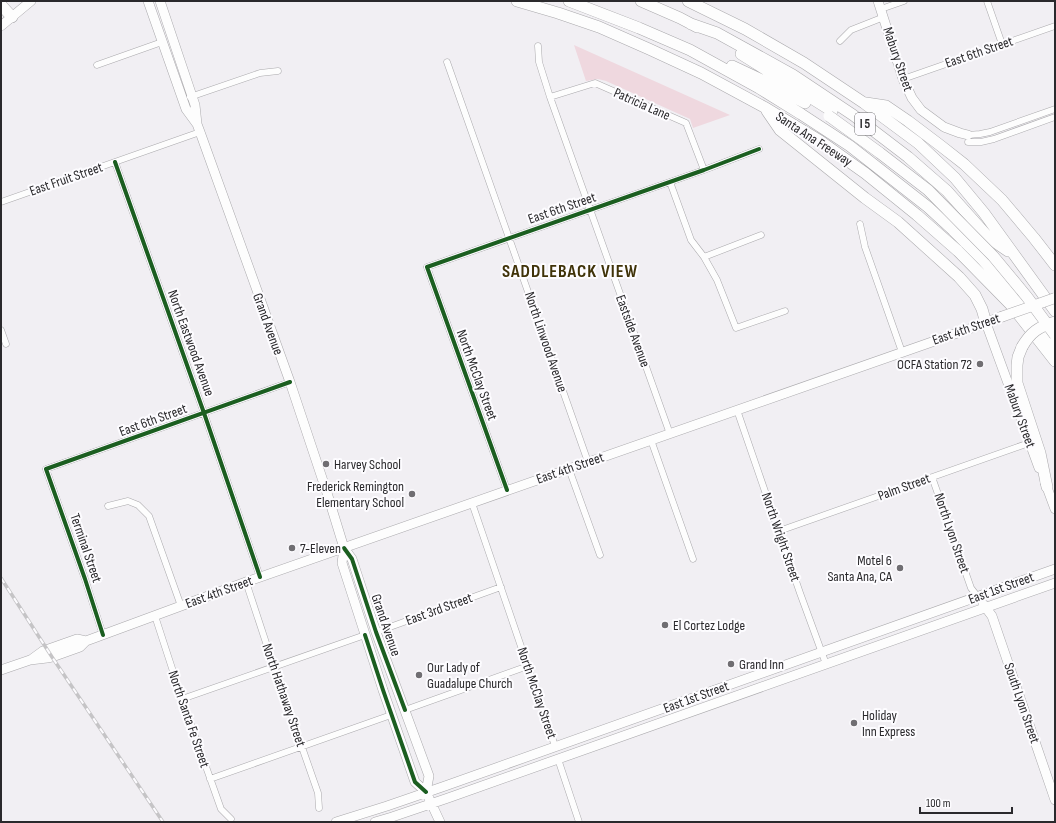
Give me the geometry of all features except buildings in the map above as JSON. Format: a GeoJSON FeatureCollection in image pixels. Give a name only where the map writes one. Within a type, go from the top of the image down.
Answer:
{"type":"FeatureCollection","features":[{"type":"Feature","properties":{"kind":"highway","name":"Santa Ana Freeway"},"geometry":{"type":"LineString","coordinates":[[517,1],[599,27],[701,73],[764,107],[820,141],[865,173],[917,215],[958,251],[1011,305],[1055,361]]}},
{"type":"Feature","properties":{"kind":"highway","name":"Santa Ana Freeway"},"geometry":{"type":"LineString","coordinates":[[569,1],[639,28],[690,50],[759,88],[850,146],[928,207],[983,260],[1019,301],[1055,346]]}},
{"type":"Feature","properties":{"kind":"highway","name":"I 5"},"geometry":{"type":"LineString","coordinates":[[641,1],[691,24],[717,33],[793,75],[853,115],[908,157],[947,190],[989,238],[1015,256]]}},
{"type":"Feature","properties":{"kind":"highway","name":"I 5"},"geometry":{"type":"LineString","coordinates":[[688,1],[745,29],[804,63],[864,103],[918,143],[955,178],[984,213],[1055,311]]}},
{"type":"Feature","properties":{"kind":"highway"},"geometry":{"type":"LineString","coordinates":[[1,4],[12,17]]}},
{"type":"Feature","properties":{"kind":"highway"},"geometry":{"type":"LineString","coordinates":[[691,24],[882,147],[961,215],[1031,292],[1055,323]]}},
{"type":"Feature","properties":{"kind":"highway"},"geometry":{"type":"LineString","coordinates":[[690,50],[722,61],[830,114],[928,190],[993,256],[1027,297],[1055,335]]}},
{"type":"Feature","properties":{"kind":"highway"},"geometry":{"type":"LineString","coordinates":[[864,103],[886,106],[964,164],[1002,200],[1055,265]]}},
{"type":"Feature","properties":{"kind":"highway"},"geometry":{"type":"LineString","coordinates":[[764,107],[780,130],[865,198],[898,222],[959,278],[975,294],[982,309],[986,323]]}},
{"type":"Feature","properties":{"kind":"highway"},"geometry":{"type":"LineString","coordinates":[[1047,487],[1040,452],[1017,383],[1017,365],[1018,357],[1027,338],[1045,324],[1055,323]]}},
{"type":"Feature","properties":{"kind":"main road"},"geometry":{"type":"LineString","coordinates":[[1,4],[4,1]]}},
{"type":"Feature","properties":{"kind":"main road"},"geometry":{"type":"LineString","coordinates":[[1,26],[31,1]]}},
{"type":"Feature","properties":{"kind":"main road","name":"Grand Avenue"},"geometry":{"type":"LineString","coordinates":[[148,1],[182,100],[198,128],[290,382],[344,548],[352,559],[376,632],[429,776],[426,792]]}},
{"type":"Feature","properties":{"kind":"main road","name":"Grand Avenue"},"geometry":{"type":"LineString","coordinates":[[160,1],[195,105],[198,128]]}},
{"type":"Feature","properties":{"kind":"main road","name":"Mabury Street"},"geometry":{"type":"LineString","coordinates":[[881,9],[903,79],[912,98],[921,110],[944,127],[960,133],[968,138]]}},
{"type":"Feature","properties":{"kind":"main road","name":"East 4th Street"},"geometry":{"type":"LineString","coordinates":[[1,670],[30,660],[47,658],[80,647],[86,641],[246,582],[1055,298]]}},
{"type":"Feature","properties":{"kind":"main road","name":"Mabury Street"},"geometry":{"type":"LineString","coordinates":[[986,323],[1055,509]]}},
{"type":"Feature","properties":{"kind":"main road","name":"Grand Avenue"},"geometry":{"type":"LineString","coordinates":[[344,548],[342,563],[391,715],[415,782],[426,792],[440,822]]}},
{"type":"Feature","properties":{"kind":"main road","name":"East 1st Street"},"geometry":{"type":"LineString","coordinates":[[336,822],[426,792],[1055,569]]}},
{"type":"Feature","properties":{"kind":"main road","name":"East 1st Street"},"geometry":{"type":"LineString","coordinates":[[376,822],[431,804],[1055,583]]}},
{"type":"Feature","properties":{"kind":"main road","name":"North Lyon Street"},"geometry":{"type":"LineString","coordinates":[[978,597],[986,608]]}},
{"type":"Feature","properties":{"kind":"main road","name":"South Lyon Street"},"geometry":{"type":"LineString","coordinates":[[986,608],[992,616],[1055,800]]}},
{"type":"Feature","properties":{"kind":"main road"},"geometry":{"type":"LineString","coordinates":[[558,759],[559,753],[564,748],[606,728]]}},
{"type":"Feature","properties":{"kind":"street"},"geometry":{"type":"LineString","coordinates":[[840,41],[851,30],[881,9],[904,1]]}},
{"type":"Feature","properties":{"kind":"street"},"geometry":{"type":"LineString","coordinates":[[987,1],[1002,44]]}},
{"type":"Feature","properties":{"kind":"street","name":"East 6th Street"},"geometry":{"type":"LineString","coordinates":[[903,79],[1055,26]]}},
{"type":"Feature","properties":{"kind":"street"},"geometry":{"type":"LineString","coordinates":[[97,65],[162,42]]}},
{"type":"Feature","properties":{"kind":"street","name":"Eastside Avenue"},"geometry":{"type":"LineString","coordinates":[[538,46],[539,62],[550,97],[670,434]]}},
{"type":"Feature","properties":{"kind":"street","name":"North Linwood Avenue"},"geometry":{"type":"LineString","coordinates":[[447,62],[588,462]]}},
{"type":"Feature","properties":{"kind":"street"},"geometry":{"type":"LineString","coordinates":[[182,100],[260,73],[278,71]]}},
{"type":"Feature","properties":{"kind":"street","name":"Patricia Lane"},"geometry":{"type":"LineString","coordinates":[[550,97],[595,83],[686,123],[704,170]]}},
{"type":"Feature","properties":{"kind":"street"},"geometry":{"type":"LineString","coordinates":[[968,138],[990,132],[1055,109]]}},
{"type":"Feature","properties":{"kind":"street"},"geometry":{"type":"LineString","coordinates":[[968,138],[982,142],[1055,117]]}},
{"type":"Feature","properties":{"kind":"street","name":"East Fruit Street"},"geometry":{"type":"LineString","coordinates":[[1,202],[115,162],[198,128]]}},
{"type":"Feature","properties":{"kind":"street"},"geometry":{"type":"LineString","coordinates":[[704,170],[759,149]]}},
{"type":"Feature","properties":{"kind":"street","name":"North Eastwood Avenue"},"geometry":{"type":"LineString","coordinates":[[115,162],[204,413],[260,577]]}},
{"type":"Feature","properties":{"kind":"street","name":"East 6th Street"},"geometry":{"type":"LineString","coordinates":[[427,267],[704,170]]}},
{"type":"Feature","properties":{"kind":"street"},"geometry":{"type":"LineString","coordinates":[[670,182],[690,240],[704,257],[718,280],[736,328],[785,311]]}},
{"type":"Feature","properties":{"kind":"street"},"geometry":{"type":"LineString","coordinates":[[860,224],[865,246],[902,352]]}},
{"type":"Feature","properties":{"kind":"street"},"geometry":{"type":"LineString","coordinates":[[704,257],[761,235]]}},
{"type":"Feature","properties":{"kind":"street","name":"North McClay Street"},"geometry":{"type":"LineString","coordinates":[[427,267],[507,490]]}},
{"type":"Feature","properties":{"kind":"street"},"geometry":{"type":"LineString","coordinates":[[1,330],[6,344]]}},
{"type":"Feature","properties":{"kind":"street","name":"East 6th Street"},"geometry":{"type":"LineString","coordinates":[[46,469],[290,382]]}},
{"type":"Feature","properties":{"kind":"street","name":"North Wright Street"},"geometry":{"type":"LineString","coordinates":[[737,410],[826,664]]}},
{"type":"Feature","properties":{"kind":"street"},"geometry":{"type":"LineString","coordinates":[[651,440],[693,559]]}},
{"type":"Feature","properties":{"kind":"street","name":"Palm Street"},"geometry":{"type":"LineString","coordinates":[[779,531],[1030,443]]}},
{"type":"Feature","properties":{"kind":"street","name":"Terminal Street"},"geometry":{"type":"LineString","coordinates":[[46,469],[103,635]]}},
{"type":"Feature","properties":{"kind":"street"},"geometry":{"type":"LineString","coordinates":[[569,469],[600,555]]}},
{"type":"Feature","properties":{"kind":"street","name":"North Lyon Street"},"geometry":{"type":"LineString","coordinates":[[932,477],[971,588],[978,597]]}},
{"type":"Feature","properties":{"kind":"street"},"geometry":{"type":"LineString","coordinates":[[108,506],[128,501],[138,505],[149,516],[181,606]]}},
{"type":"Feature","properties":{"kind":"street","name":"North McClay Street"},"geometry":{"type":"LineString","coordinates":[[472,503],[555,746]]}},
{"type":"Feature","properties":{"kind":"street","name":"North Hathaway Street"},"geometry":{"type":"LineString","coordinates":[[246,582],[318,793],[319,808]]}},
{"type":"Feature","properties":{"kind":"street","name":"East 3rd Street"},"geometry":{"type":"LineString","coordinates":[[376,632],[501,587]]}},
{"type":"Feature","properties":{"kind":"street","name":"North Santa Fe Street"},"geometry":{"type":"LineString","coordinates":[[155,616],[220,809],[231,819]]}},
{"type":"Feature","properties":{"kind":"street"},"geometry":{"type":"LineString","coordinates":[[182,699],[365,635]]}},
{"type":"Feature","properties":{"kind":"street"},"geometry":{"type":"LineString","coordinates":[[404,710],[528,666]]}},
{"type":"Feature","properties":{"kind":"street"},"geometry":{"type":"LineString","coordinates":[[210,779],[391,715]]}},
{"type":"Feature","properties":{"kind":"street"},"geometry":{"type":"LineString","coordinates":[[558,759],[579,822]]}},
{"type":"Feature","properties":{"kind":"shaded area"},"geometry":{"type":"Polygon","coordinates":[[[574,45],[730,115],[693,128],[690,119],[606,81],[598,79],[586,81],[574,45]]]}},
{"type":"Feature","properties":{"kind":"railway"},"geometry":{"type":"LineString","coordinates":[[1,578],[52,657],[163,822]]}},
{"type":"Feature","properties":{"kind":"cycle path"},"geometry":{"type":"LineString","coordinates":[[507,490],[427,267],[704,170],[759,149]]}},
{"type":"Feature","properties":{"kind":"cycle path"},"geometry":{"type":"LineString","coordinates":[[115,162],[204,413],[260,577]]}},
{"type":"Feature","properties":{"kind":"cycle path"},"geometry":{"type":"LineString","coordinates":[[103,635],[46,469],[290,382]]}},
{"type":"Feature","properties":{"kind":"cycle path"},"geometry":{"type":"LineString","coordinates":[[344,548],[352,559],[376,632],[405,710]]}},
{"type":"Feature","properties":{"kind":"cycle path"},"geometry":{"type":"LineString","coordinates":[[365,635],[415,782],[426,792]]}},
{"type":"Feature","properties":{"kind":"place","name":"OCFA Station 72"},"geometry":{"type":"Point","coordinates":[980,364]}},
{"type":"Feature","properties":{"kind":"place","name":"Harvey School"},"geometry":{"type":"Point","coordinates":[326,464]}},
{"type":"Feature","properties":{"kind":"place","name":"Frederick Remington Elementary School"},"geometry":{"type":"Point","coordinates":[412,494]}},
{"type":"Feature","properties":{"kind":"place","name":"7-Eleven"},"geometry":{"type":"Point","coordinates":[292,548]}},
{"type":"Feature","properties":{"kind":"place","name":"Motel 6 Santa Ana, CA"},"geometry":{"type":"Point","coordinates":[900,568]}},
{"type":"Feature","properties":{"kind":"place","name":"El Cortez Lodge"},"geometry":{"type":"Point","coordinates":[665,625]}},
{"type":"Feature","properties":{"kind":"place","name":"Grand Inn"},"geometry":{"type":"Point","coordinates":[731,664]}},
{"type":"Feature","properties":{"kind":"place","name":"Our Lady of Guadalupe Church"},"geometry":{"type":"Point","coordinates":[419,675]}},
{"type":"Feature","properties":{"kind":"place","name":"Holiday Inn Express"},"geometry":{"type":"Point","coordinates":[854,723]}},
{"type":"Feature","properties":{"kind":"district","name":"SADDLEBACK VIEW"},"geometry":{"type":"Point","coordinates":[570,271]}}]}
